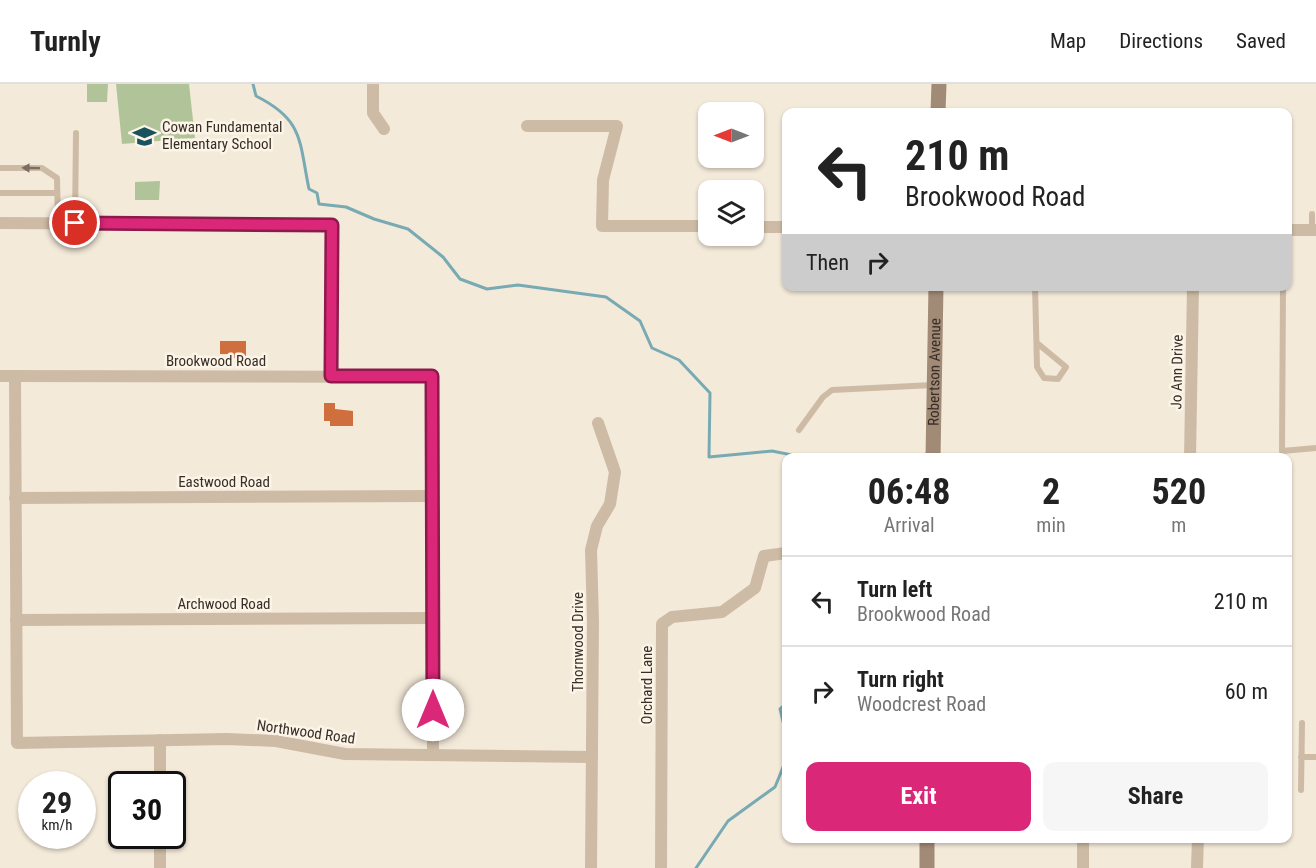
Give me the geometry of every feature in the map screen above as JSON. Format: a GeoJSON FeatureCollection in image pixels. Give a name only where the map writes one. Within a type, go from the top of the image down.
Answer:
{"type":"FeatureCollection","features":[{"type":"Feature","properties":{"kind":"street"},"geometry":{"type":"LineString","coordinates":[[373,84],[373,113],[384,129]]}},
{"type":"Feature","properties":{"kind":"street"},"geometry":{"type":"LineString","coordinates":[[938,108],[939,84]]}},
{"type":"Feature","properties":{"kind":"street"},"geometry":{"type":"LineString","coordinates":[[527,126],[617,126],[603,180],[602,226],[698,226]]}},
{"type":"Feature","properties":{"kind":"street"},"geometry":{"type":"LineString","coordinates":[[0,223],[332,225],[331,376]]}},
{"type":"Feature","properties":{"kind":"street"},"geometry":{"type":"LineString","coordinates":[[764,227],[782,227]]}},
{"type":"Feature","properties":{"kind":"street"},"geometry":{"type":"LineString","coordinates":[[1292,230],[1314,230]]}},
{"type":"Feature","properties":{"kind":"street","name":"Robertson Avenue"},"geometry":{"type":"LineString","coordinates":[[933,453],[936,291]]}},
{"type":"Feature","properties":{"kind":"street","name":"Jo Ann Drive"},"geometry":{"type":"LineString","coordinates":[[1190,453],[1193,291]]}},
{"type":"Feature","properties":{"kind":"street","name":"Brookwood Road"},"geometry":{"type":"LineString","coordinates":[[0,376],[432,376],[432,496]]}},
{"type":"Feature","properties":{"kind":"street"},"geometry":{"type":"LineString","coordinates":[[15,376],[16,620]]}},
{"type":"Feature","properties":{"kind":"street","name":"Thornwood Drive"},"geometry":{"type":"LineString","coordinates":[[591,868],[591,550],[594,534],[614,489],[615,472],[598,423]]}},
{"type":"Feature","properties":{"kind":"street"},"geometry":{"type":"LineString","coordinates":[[432,496],[433,755]]}},
{"type":"Feature","properties":{"kind":"street","name":"Eastwood Road"},"geometry":{"type":"LineString","coordinates":[[15,498],[432,496]]}},
{"type":"Feature","properties":{"kind":"street","name":"Orchard Lane"},"geometry":{"type":"LineString","coordinates":[[660,868],[662,624],[672,617],[722,612],[755,588],[764,556],[782,554]]}},
{"type":"Feature","properties":{"kind":"street","name":"Archwood Road"},"geometry":{"type":"LineString","coordinates":[[16,620],[433,618]]}},
{"type":"Feature","properties":{"kind":"street","name":"Northwood Road"},"geometry":{"type":"LineString","coordinates":[[16,620],[16,743],[160,740],[276,741],[345,754],[592,757]]}},
{"type":"Feature","properties":{"kind":"street"},"geometry":{"type":"LineString","coordinates":[[160,740],[160,771]]}},
{"type":"Feature","properties":{"kind":"street"},"geometry":{"type":"LineString","coordinates":[[927,843],[927,868]]}},
{"type":"Feature","properties":{"kind":"street"},"geometry":{"type":"LineString","coordinates":[[1083,843],[1083,868]]}},
{"type":"Feature","properties":{"kind":"street"},"geometry":{"type":"LineString","coordinates":[[1197,868],[1198,843]]}},
{"type":"Feature","properties":{"kind":"street"},"geometry":{"type":"LineString","coordinates":[[160,849],[160,868]]}},
{"type":"Feature","properties":{"kind":"lane"},"geometry":{"type":"LineString","coordinates":[[75,223],[76,133]]}},
{"type":"Feature","properties":{"kind":"lane"},"geometry":{"type":"LineString","coordinates":[[0,168],[42,168],[57,178],[58,223]]}},
{"type":"Feature","properties":{"kind":"lane"},"geometry":{"type":"LineString","coordinates":[[0,193],[57,193]]}},
{"type":"Feature","properties":{"kind":"lane"},"geometry":{"type":"LineString","coordinates":[[1312,214],[1314,230]]}},
{"type":"Feature","properties":{"kind":"lane"},"geometry":{"type":"LineString","coordinates":[[1035,291],[1037,367],[1044,378],[1058,379],[1066,367],[1037,343]]}},
{"type":"Feature","properties":{"kind":"lane"},"geometry":{"type":"LineString","coordinates":[[1283,291],[1282,451],[1316,448]]}},
{"type":"Feature","properties":{"kind":"lane"},"geometry":{"type":"LineString","coordinates":[[799,430],[823,397],[832,390],[934,385]]}},
{"type":"Feature","properties":{"kind":"lane"},"geometry":{"type":"LineString","coordinates":[[1301,790],[1302,723]]}},
{"type":"Feature","properties":{"kind":"lane"},"geometry":{"type":"LineString","coordinates":[[1301,757],[1316,757]]}},
{"type":"Feature","properties":{"kind":"green space"},"geometry":{"type":"Polygon","coordinates":[[[87,84],[108,84],[107,102],[87,102],[87,84]]]}},
{"type":"Feature","properties":{"kind":"green space"},"geometry":{"type":"Polygon","coordinates":[[[116,84],[189,84],[195,138],[122,144],[116,84]]]}},
{"type":"Feature","properties":{"kind":"green space"},"geometry":{"type":"Polygon","coordinates":[[[160,181],[159,200],[135,200],[135,182],[160,181]]]}},
{"type":"Feature","properties":{"kind":"building"},"geometry":{"type":"Polygon","coordinates":[[[220,341],[246,341],[246,358],[228,358],[228,354],[220,354],[220,341]]]}},
{"type":"Feature","properties":{"kind":"building"},"geometry":{"type":"Polygon","coordinates":[[[324,403],[335,403],[335,409],[353,411],[353,426],[330,426],[330,421],[324,421],[324,403]]]}},
{"type":"Feature","properties":{"kind":"waterway"},"geometry":{"type":"LineString","coordinates":[[253,84],[256,96],[272,105],[291,123],[297,134],[309,189],[317,193],[319,204],[346,207],[374,219],[408,229],[443,257],[460,279],[487,289],[518,285],[606,297],[640,321],[652,348],[679,360],[710,393],[709,457],[772,451],[782,453]]}},
{"type":"Feature","properties":{"kind":"waterway"},"geometry":{"type":"LineString","coordinates":[[782,707],[780,709],[782,717]]}},
{"type":"Feature","properties":{"kind":"waterway"},"geometry":{"type":"LineString","coordinates":[[696,868],[728,821],[775,787],[782,770]]}},
{"type":"Feature","properties":{"kind":"place","name":"Cowan Fundamental Elementary School"},"geometry":{"type":"Point","coordinates":[144,136]}},
{"type":"Feature","properties":{"kind":"route"},"geometry":{"type":"LineString","coordinates":[[75,223],[332,225],[331,376],[432,376],[433,710]]}}]}
